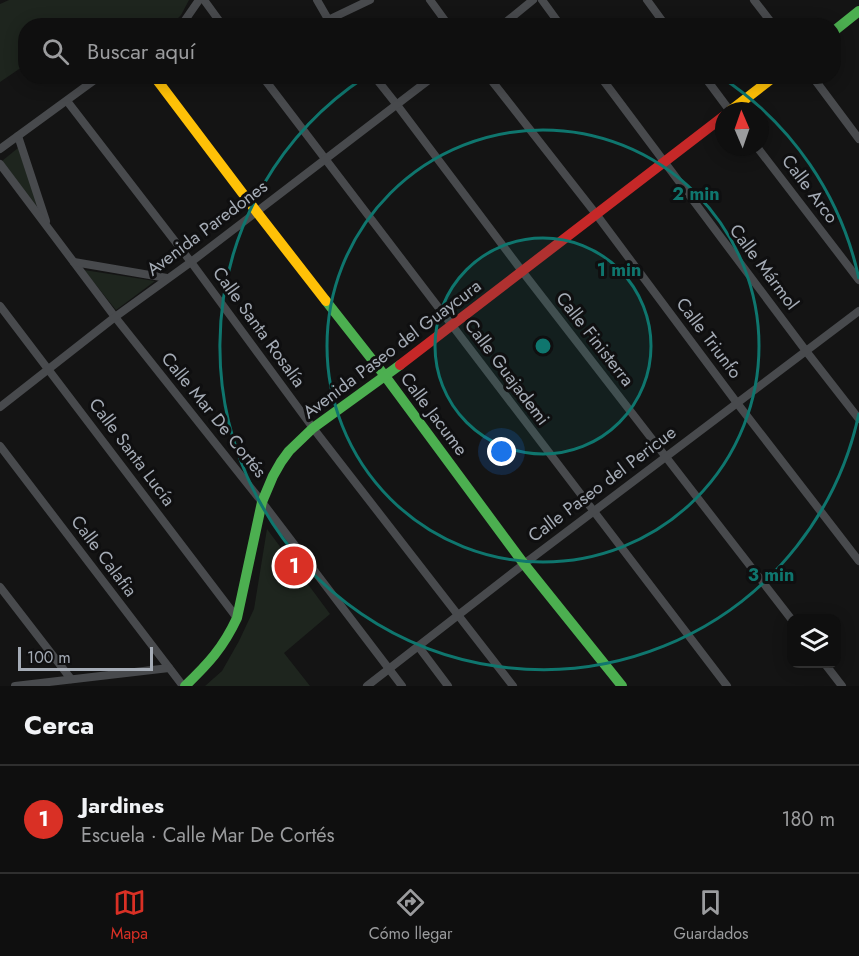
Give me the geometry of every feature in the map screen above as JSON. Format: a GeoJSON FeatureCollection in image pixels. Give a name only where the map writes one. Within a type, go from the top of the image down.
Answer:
{"type":"FeatureCollection","features":[{"type":"Feature","properties":{"kind":"street"},"geometry":{"type":"LineString","coordinates":[[187,18],[202,0],[217,18]]}},
{"type":"Feature","properties":{"kind":"street"},"geometry":{"type":"LineString","coordinates":[[317,0],[327,18]]}},
{"type":"Feature","properties":{"kind":"street"},"geometry":{"type":"LineString","coordinates":[[339,18],[370,0]]}},
{"type":"Feature","properties":{"kind":"street"},"geometry":{"type":"LineString","coordinates":[[430,0],[443,18]]}},
{"type":"Feature","properties":{"kind":"street"},"geometry":{"type":"LineString","coordinates":[[511,18],[533,0]]}},
{"type":"Feature","properties":{"kind":"street"},"geometry":{"type":"LineString","coordinates":[[542,0],[555,18]]}},
{"type":"Feature","properties":{"kind":"street"},"geometry":{"type":"LineString","coordinates":[[647,0],[660,18]]}},
{"type":"Feature","properties":{"kind":"street"},"geometry":{"type":"LineString","coordinates":[[754,0],[768,18]]}},
{"type":"Feature","properties":{"kind":"street"},"geometry":{"type":"LineString","coordinates":[[841,25],[859,11]]}},
{"type":"Feature","properties":{"kind":"street"},"geometry":{"type":"LineString","coordinates":[[0,149],[89,84]]}},
{"type":"Feature","properties":{"kind":"street","name":"Calle Jacume"},"geometry":{"type":"LineString","coordinates":[[160,84],[256,211],[386,376],[524,564],[622,686]]}},
{"type":"Feature","properties":{"kind":"street","name":"Calle Guajademi"},"geometry":{"type":"LineString","coordinates":[[268,84],[728,686]]}},
{"type":"Feature","properties":{"kind":"street","name":"Calle Finisterra"},"geometry":{"type":"LineString","coordinates":[[380,84],[787,614]]}},
{"type":"Feature","properties":{"kind":"street","name":"Avenida Paredones"},"geometry":{"type":"LineString","coordinates":[[0,407],[115,317],[191,262],[424,84]]}},
{"type":"Feature","properties":{"kind":"street","name":"Calle Triunfo"},"geometry":{"type":"LineString","coordinates":[[494,84],[597,214],[737,403],[859,561]]}},
{"type":"Feature","properties":{"kind":"street","name":"Calle Mármol"},"geometry":{"type":"LineString","coordinates":[[606,84],[859,419]]}},
{"type":"Feature","properties":{"kind":"street"},"geometry":{"type":"LineString","coordinates":[[710,84],[723,102]]}},
{"type":"Feature","properties":{"kind":"street"},"geometry":{"type":"LineString","coordinates":[[742,102],[765,84]]}},
{"type":"Feature","properties":{"kind":"street"},"geometry":{"type":"LineString","coordinates":[[818,84],[859,139]]}},
{"type":"Feature","properties":{"kind":"street","name":"Calle Santa Rosalía"},"geometry":{"type":"LineString","coordinates":[[67,101],[191,262],[313,428],[513,686]]}},
{"type":"Feature","properties":{"kind":"street","name":"Avenida Paseo del Guaycura"},"geometry":{"type":"LineString","coordinates":[[184,686],[218,651],[237,618],[262,502],[273,476],[290,451],[313,428],[452,326],[715,123]]}},
{"type":"Feature","properties":{"kind":"street"},"geometry":{"type":"LineString","coordinates":[[18,136],[48,228]]}},
{"type":"Feature","properties":{"kind":"street","name":"Calle Arco"},"geometry":{"type":"LineString","coordinates":[[765,156],[859,280]]}},
{"type":"Feature","properties":{"kind":"street","name":"Calle Mar De Cortés"},"geometry":{"type":"LineString","coordinates":[[0,164],[115,317],[262,502],[402,686]]}},
{"type":"Feature","properties":{"kind":"street"},"geometry":{"type":"LineString","coordinates":[[74,262],[167,278]]}},
{"type":"Feature","properties":{"kind":"street","name":"Calle Santa Lucía"},"geometry":{"type":"LineString","coordinates":[[0,306],[237,618]]}},
{"type":"Feature","properties":{"kind":"street","name":"Calle Paseo del Pericue"},"geometry":{"type":"LineString","coordinates":[[367,686],[524,564],[859,311]]}},
{"type":"Feature","properties":{"kind":"street","name":"Calle Calafia"},"geometry":{"type":"LineString","coordinates":[[0,446],[184,686]]}},
{"type":"Feature","properties":{"kind":"street"},"geometry":{"type":"LineString","coordinates":[[0,586],[71,679]]}},
{"type":"Feature","properties":{"kind":"street"},"geometry":{"type":"LineString","coordinates":[[418,646],[448,686]]}},
{"type":"Feature","properties":{"kind":"street"},"geometry":{"type":"LineString","coordinates":[[15,686],[169,668]]}},
{"type":"Feature","properties":{"kind":"street"},"geometry":{"type":"LineString","coordinates":[[829,668],[842,686]]}},
{"type":"Feature","properties":{"kind":"shaded area"},"geometry":{"type":"Polygon","coordinates":[[[9,0],[189,0],[178,18],[18,18],[18,70],[0,82],[0,4],[9,0]]]}},
{"type":"Feature","properties":{"kind":"shaded area"},"geometry":{"type":"Polygon","coordinates":[[[18,148],[39,209],[2,161],[18,148]]]}},
{"type":"Feature","properties":{"kind":"shaded area"},"geometry":{"type":"Polygon","coordinates":[[[84,270],[155,281],[116,310],[84,270]]]}},
{"type":"Feature","properties":{"kind":"shaded area"},"geometry":{"type":"Polygon","coordinates":[[[267,529],[330,614],[284,653],[310,686],[205,686],[222,671],[254,609],[267,529]]]}},
{"type":"Feature","properties":{"kind":"traffic: fast"},"geometry":{"type":"LineString","coordinates":[[841,25],[859,11]]}},
{"type":"Feature","properties":{"kind":"traffic: fast"},"geometry":{"type":"LineString","coordinates":[[326,301],[385,376],[524,564],[622,686]]}},
{"type":"Feature","properties":{"kind":"traffic: fast"},"geometry":{"type":"LineString","coordinates":[[185,686],[214,655],[237,618],[262,502],[281,462],[313,428],[400,365]]}},
{"type":"Feature","properties":{"kind":"traffic: slow"},"geometry":{"type":"LineString","coordinates":[[160,84],[326,301]]}},
{"type":"Feature","properties":{"kind":"traffic: slow"},"geometry":{"type":"LineString","coordinates":[[742,102],[765,84]]}},
{"type":"Feature","properties":{"kind":"traffic: jam"},"geometry":{"type":"LineString","coordinates":[[400,365],[715,123]]}},
{"type":"Feature","properties":{"kind":"place","name":"Jardines"},"geometry":{"type":"Point","coordinates":[294,566]}}]}
